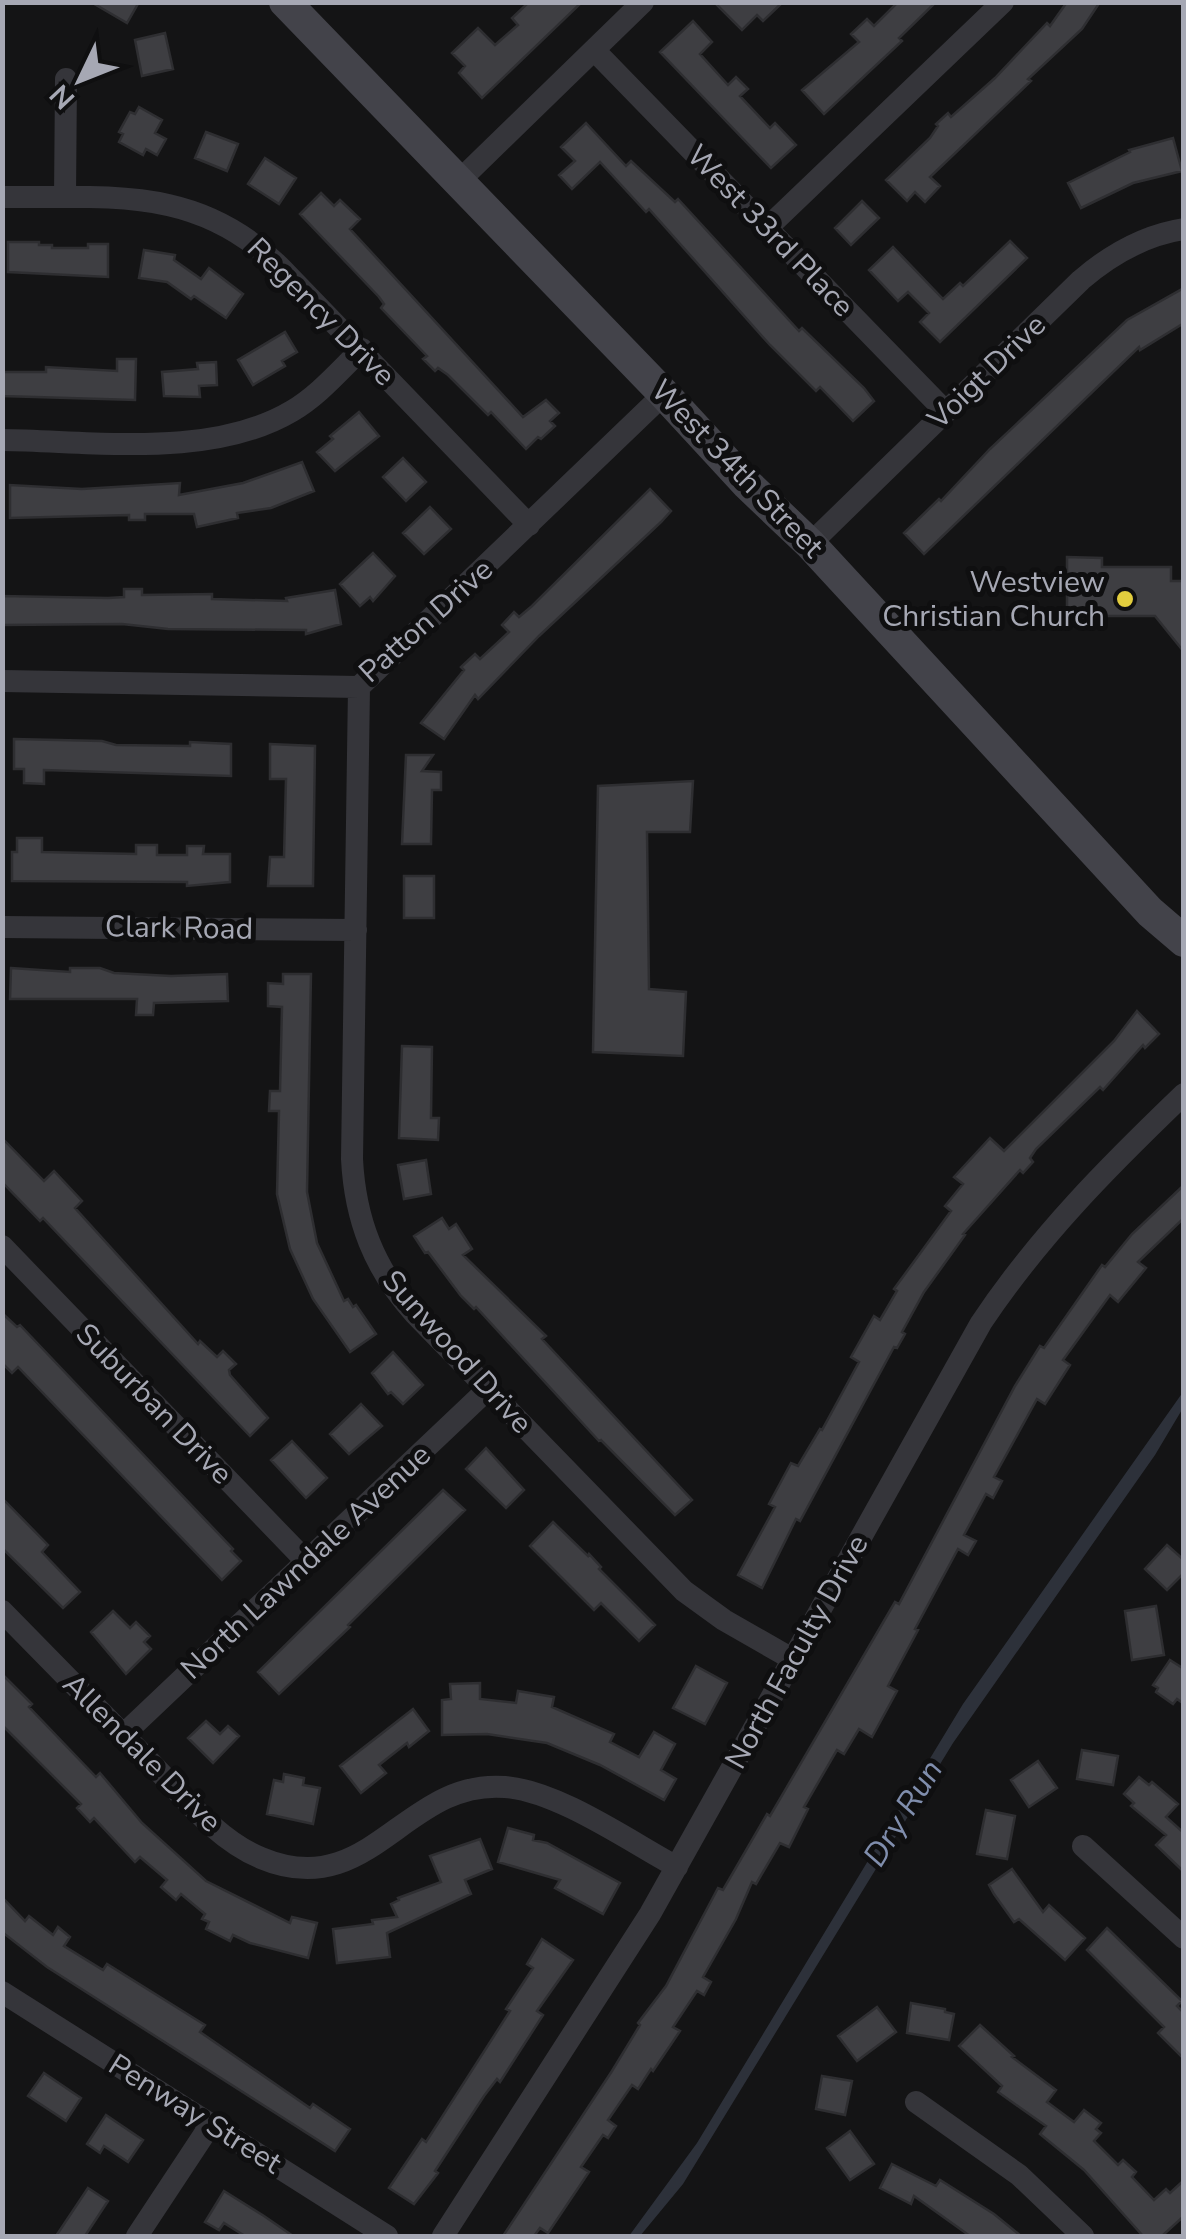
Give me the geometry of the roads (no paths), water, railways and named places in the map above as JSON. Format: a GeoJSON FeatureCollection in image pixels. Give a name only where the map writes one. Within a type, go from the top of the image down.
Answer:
{"type":"FeatureCollection","features":[{"type":"Feature","properties":{"kind":"street","name":"West 34th Street"},"geometry":{"type":"LineString","coordinates":[[284,2],[747,484],[810,544],[1150,912],[1184,942]]}},
{"type":"Feature","properties":{"kind":"street"},"geometry":{"type":"LineString","coordinates":[[458,182],[644,2]]}},
{"type":"Feature","properties":{"kind":"street"},"geometry":{"type":"LineString","coordinates":[[766,229],[1004,2]]}},
{"type":"Feature","properties":{"kind":"street","name":"West 33rd Place"},"geometry":{"type":"LineString","coordinates":[[594,50],[946,412]]}},
{"type":"Feature","properties":{"kind":"street"},"geometry":{"type":"LineString","coordinates":[[65,197],[66,79]]}},
{"type":"Feature","properties":{"kind":"street","name":"Regency Drive"},"geometry":{"type":"LineString","coordinates":[[2,196],[155,201],[221,221],[262,249],[529,525]]}},
{"type":"Feature","properties":{"kind":"street","name":"Voigt Drive"},"geometry":{"type":"LineString","coordinates":[[810,544],[1095,268],[1139,242],[1184,229]]}},
{"type":"Feature","properties":{"kind":"street"},"geometry":{"type":"LineString","coordinates":[[2,440],[163,442],[235,435],[295,409],[332,380],[362,349]]}},
{"type":"Feature","properties":{"kind":"street","name":"Patton Drive"},"geometry":{"type":"LineString","coordinates":[[2,681],[358,687],[664,394]]}},
{"type":"Feature","properties":{"kind":"street","name":"Sunwood Drive"},"geometry":{"type":"LineString","coordinates":[[358,687],[352,1159],[358,1213],[373,1255],[397,1294],[684,1591],[724,1620],[794,1660]]}},
{"type":"Feature","properties":{"kind":"street","name":"Clark Road"},"geometry":{"type":"LineString","coordinates":[[2,927],[356,930]]}},
{"type":"Feature","properties":{"kind":"street","name":"North Faculty Drive"},"geometry":{"type":"LineString","coordinates":[[443,2236],[624,1957],[996,1300],[1083,1192],[1184,1094]]}},
{"type":"Feature","properties":{"kind":"street","name":"Suburban Drive"},"geometry":{"type":"LineString","coordinates":[[2,1246],[306,1561]]}},
{"type":"Feature","properties":{"kind":"street","name":"North Lawndale Avenue"},"geometry":{"type":"LineString","coordinates":[[123,1735],[488,1389]]}},
{"type":"Feature","properties":{"kind":"street","name":"Allendale Drive"},"geometry":{"type":"LineString","coordinates":[[2,1611],[214,1828],[260,1858],[286,1865],[323,1866],[358,1856],[440,1798],[474,1788],[501,1786],[545,1795],[677,1867]]}},
{"type":"Feature","properties":{"kind":"street"},"geometry":{"type":"LineString","coordinates":[[1083,1846],[1184,1938]]}},
{"type":"Feature","properties":{"kind":"street","name":"Penway Street"},"geometry":{"type":"LineString","coordinates":[[4,1998],[387,2236]]}},
{"type":"Feature","properties":{"kind":"street"},"geometry":{"type":"LineString","coordinates":[[916,2102],[1019,2175],[1083,2236]]}},
{"type":"Feature","properties":{"kind":"street"},"geometry":{"type":"LineString","coordinates":[[137,2236],[211,2124]]}},
{"type":"Feature","properties":{"kind":"water","name":"Dry Run"},"geometry":{"type":"Polygon","coordinates":[[[1183,1392],[1183,1408],[1155,1455],[953,1743],[683,2184],[640,2236],[629,2236],[697,2143],[963,1704],[1183,1392]]]}},
{"type":"Feature","properties":{"kind":"place","name":"Westview Christian Church"},"geometry":{"type":"Point","coordinates":[1125,599]}}]}
